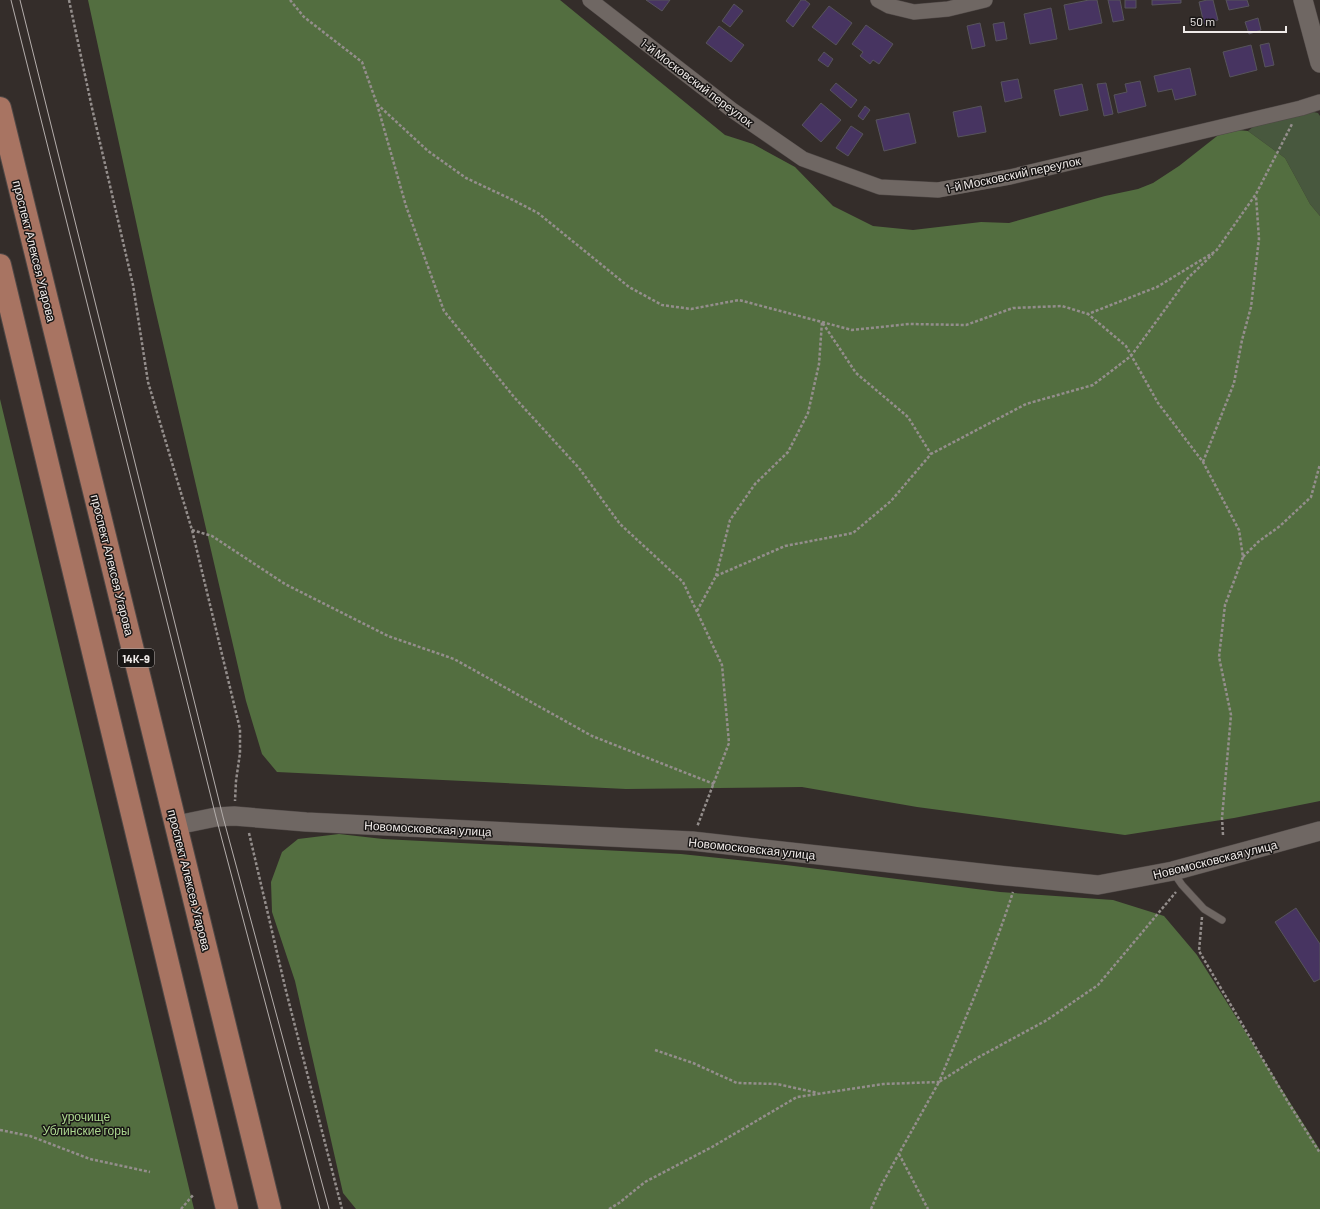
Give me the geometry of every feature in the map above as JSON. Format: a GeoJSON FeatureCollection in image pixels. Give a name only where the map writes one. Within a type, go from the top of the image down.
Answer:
{"type":"FeatureCollection","features":[{"type":"Feature","properties":{"kind":"main road","name":"проспект Алексея Угарова"},"geometry":{"type":"LineString","coordinates":[[0,108],[270,1209]]}},
{"type":"Feature","properties":{"kind":"main road"},"geometry":{"type":"LineString","coordinates":[[0,265],[227,1209]]}},
{"type":"Feature","properties":{"kind":"street","name":"1-й Московский переулок"},"geometry":{"type":"LineString","coordinates":[[590,0],[732,110],[803,160],[880,188],[938,190],[1010,177],[1301,108],[1320,102]]}},
{"type":"Feature","properties":{"kind":"street"},"geometry":{"type":"LineString","coordinates":[[878,0],[889,6],[914,12],[948,9],[985,0]]}},
{"type":"Feature","properties":{"kind":"street"},"geometry":{"type":"LineString","coordinates":[[1303,0],[1320,63]]}},
{"type":"Feature","properties":{"kind":"street","name":"Новомосковская улица"},"geometry":{"type":"LineString","coordinates":[[177,825],[216,817],[240,816],[306,822],[692,841],[1098,885],[1178,878],[1320,831]]}},
{"type":"Feature","properties":{"kind":"lane"},"geometry":{"type":"LineString","coordinates":[[1178,878],[1204,910],[1222,920]]}},
{"type":"Feature","properties":{"kind":"path"},"geometry":{"type":"LineString","coordinates":[[69,0],[133,285],[148,382],[192,530],[240,729],[240,754],[236,781],[240,816],[342,1209]]}},
{"type":"Feature","properties":{"kind":"path"},"geometry":{"type":"LineString","coordinates":[[290,0],[304,17],[362,62],[377,104],[406,206],[444,311],[514,397],[579,468],[620,524],[683,582],[697,611],[722,664],[729,743],[692,841]]}},
{"type":"Feature","properties":{"kind":"path"},"geometry":{"type":"LineString","coordinates":[[377,104],[428,151],[453,169],[466,178],[538,213],[629,287],[662,305],[691,309],[739,300],[852,330],[909,324],[966,325],[1013,308],[1062,306],[1088,314],[1126,346],[1158,404],[1202,462],[1239,530],[1243,557]]}},
{"type":"Feature","properties":{"kind":"path"},"geometry":{"type":"LineString","coordinates":[[716,576],[785,546],[853,533],[891,501],[931,454],[1026,404],[1093,385],[1131,356],[1188,278],[1216,251],[1256,194],[1301,108]]}},
{"type":"Feature","properties":{"kind":"path"},"geometry":{"type":"LineString","coordinates":[[1202,462],[1234,383],[1242,340],[1251,308],[1259,239],[1256,194]]}},
{"type":"Feature","properties":{"kind":"path"},"geometry":{"type":"LineString","coordinates":[[1088,314],[1157,287],[1216,251]]}},
{"type":"Feature","properties":{"kind":"path"},"geometry":{"type":"LineString","coordinates":[[822,322],[856,373],[908,417],[931,454]]}},
{"type":"Feature","properties":{"kind":"path"},"geometry":{"type":"LineString","coordinates":[[697,611],[716,576],[730,520],[755,484],[788,452],[808,413],[819,364],[822,322]]}},
{"type":"Feature","properties":{"kind":"path"},"geometry":{"type":"LineString","coordinates":[[1223,834],[1222,818],[1231,715],[1219,656],[1225,605],[1243,557],[1258,542],[1280,526],[1311,497],[1320,464]]}},
{"type":"Feature","properties":{"kind":"path"},"geometry":{"type":"LineString","coordinates":[[192,530],[212,536],[285,584],[388,636],[454,659],[592,736],[714,784]]}},
{"type":"Feature","properties":{"kind":"path"},"geometry":{"type":"LineString","coordinates":[[871,1209],[882,1184],[939,1082],[1001,931],[1014,890],[1015,876]]}},
{"type":"Feature","properties":{"kind":"path"},"geometry":{"type":"LineString","coordinates":[[609,1209],[619,1203],[645,1182],[712,1147],[797,1097],[883,1084],[939,1082],[976,1058],[1047,1020],[1098,984],[1178,878]]}},
{"type":"Feature","properties":{"kind":"path"},"geometry":{"type":"LineString","coordinates":[[1204,910],[1201,921],[1199,951],[1288,1102],[1320,1153]]}},
{"type":"Feature","properties":{"kind":"path"},"geometry":{"type":"LineString","coordinates":[[655,1050],[693,1063],[737,1083],[777,1084],[821,1093]]}},
{"type":"Feature","properties":{"kind":"path"},"geometry":{"type":"LineString","coordinates":[[0,1130],[30,1136],[90,1159],[150,1172]]}},
{"type":"Feature","properties":{"kind":"path"},"geometry":{"type":"LineString","coordinates":[[899,1154],[928,1209]]}},
{"type":"Feature","properties":{"kind":"path"},"geometry":{"type":"LineString","coordinates":[[181,1209],[194,1194]]}},
{"type":"Feature","properties":{"kind":"green space"},"geometry":{"type":"Polygon","coordinates":[[[88,0],[560,0],[725,135],[753,144],[795,167],[833,206],[873,226],[913,230],[981,222],[1009,223],[1105,196],[1138,189],[1153,183],[1179,166],[1226,129],[1248,131],[1285,158],[1310,204],[1320,216],[1320,801],[1234,818],[1125,835],[917,807],[802,787],[626,789],[277,772],[262,754],[246,701],[153,300],[88,0]]]}},
{"type":"Feature","properties":{"kind":"green space"},"geometry":{"type":"Polygon","coordinates":[[[1305,110],[1318,113],[1320,116],[1320,216],[1310,204],[1285,158],[1248,131],[1260,121],[1305,110]]]}},
{"type":"Feature","properties":{"kind":"green space","name":"урочище Ублинские горы"},"geometry":{"type":"Polygon","coordinates":[[[0,399],[194,1209],[0,1209],[0,399]]]}},
{"type":"Feature","properties":{"kind":"green space"},"geometry":{"type":"Polygon","coordinates":[[[339,834],[383,839],[681,854],[786,865],[1000,892],[1113,900],[1164,916],[1197,955],[1320,1150],[1320,1209],[356,1209],[343,1193],[295,981],[272,912],[271,882],[282,852],[298,839],[339,834]]]}},
{"type":"Feature","properties":{"kind":"building"},"geometry":{"type":"Polygon","coordinates":[[[646,0],[670,0],[662,11],[646,0]]]}},
{"type":"Feature","properties":{"kind":"building"},"geometry":{"type":"Polygon","coordinates":[[[801,0],[805,0],[810,4],[793,27],[786,21],[801,0]]]}},
{"type":"Feature","properties":{"kind":"building"},"geometry":{"type":"Polygon","coordinates":[[[1097,0],[1102,23],[1069,30],[1064,5],[1097,0]]]}},
{"type":"Feature","properties":{"kind":"building"},"geometry":{"type":"Polygon","coordinates":[[[1108,0],[1120,0],[1124,20],[1113,22],[1108,0]]]}},
{"type":"Feature","properties":{"kind":"building"},"geometry":{"type":"Polygon","coordinates":[[[1125,0],[1136,0],[1136,8],[1125,8],[1125,0]]]}},
{"type":"Feature","properties":{"kind":"building"},"geometry":{"type":"Polygon","coordinates":[[[1152,0],[1181,0],[1181,3],[1152,5],[1152,0]]]}},
{"type":"Feature","properties":{"kind":"building"},"geometry":{"type":"Polygon","coordinates":[[[1213,0],[1218,20],[1204,24],[1199,2],[1213,0]]]}},
{"type":"Feature","properties":{"kind":"building"},"geometry":{"type":"Polygon","coordinates":[[[1226,0],[1247,0],[1249,6],[1229,10],[1226,0]]]}},
{"type":"Feature","properties":{"kind":"building"},"geometry":{"type":"Polygon","coordinates":[[[734,4],[743,11],[730,27],[722,21],[734,4]]]}},
{"type":"Feature","properties":{"kind":"building"},"geometry":{"type":"Polygon","coordinates":[[[829,6],[852,23],[836,45],[812,27],[829,6]]]}},
{"type":"Feature","properties":{"kind":"building"},"geometry":{"type":"Polygon","coordinates":[[[1051,8],[1057,39],[1030,44],[1024,14],[1051,8]]]}},
{"type":"Feature","properties":{"kind":"building"},"geometry":{"type":"Polygon","coordinates":[[[1258,18],[1261,30],[1249,34],[1245,22],[1258,18]]]}},
{"type":"Feature","properties":{"kind":"building"},"geometry":{"type":"Polygon","coordinates":[[[1004,22],[1007,39],[996,41],[993,24],[1004,22]]]}},
{"type":"Feature","properties":{"kind":"building"},"geometry":{"type":"Polygon","coordinates":[[[980,23],[985,46],[972,49],[967,26],[980,23]]]}},
{"type":"Feature","properties":{"kind":"building"},"geometry":{"type":"Polygon","coordinates":[[[866,25],[893,44],[879,64],[873,60],[870,64],[860,56],[863,52],[852,44],[866,25]]]}},
{"type":"Feature","properties":{"kind":"building"},"geometry":{"type":"Polygon","coordinates":[[[719,26],[744,45],[731,62],[706,43],[719,26]]]}},
{"type":"Feature","properties":{"kind":"building"},"geometry":{"type":"Polygon","coordinates":[[[1269,43],[1274,65],[1265,67],[1260,45],[1269,43]]]}},
{"type":"Feature","properties":{"kind":"building"},"geometry":{"type":"Polygon","coordinates":[[[1251,45],[1257,70],[1230,77],[1223,52],[1251,45]]]}},
{"type":"Feature","properties":{"kind":"building"},"geometry":{"type":"Polygon","coordinates":[[[824,52],[833,59],[828,67],[818,60],[824,52]]]}},
{"type":"Feature","properties":{"kind":"building"},"geometry":{"type":"Polygon","coordinates":[[[1190,68],[1196,95],[1175,100],[1172,89],[1158,92],[1154,76],[1190,68]]]}},
{"type":"Feature","properties":{"kind":"building"},"geometry":{"type":"Polygon","coordinates":[[[1018,79],[1022,98],[1005,102],[1001,82],[1018,79]]]}},
{"type":"Feature","properties":{"kind":"building"},"geometry":{"type":"Polygon","coordinates":[[[1140,81],[1146,106],[1118,113],[1114,95],[1127,92],[1125,84],[1140,81]]]}},
{"type":"Feature","properties":{"kind":"building"},"geometry":{"type":"Polygon","coordinates":[[[836,83],[857,100],[851,108],[830,90],[836,83]]]}},
{"type":"Feature","properties":{"kind":"building"},"geometry":{"type":"Polygon","coordinates":[[[1106,83],[1113,114],[1104,116],[1097,84],[1106,83]]]}},
{"type":"Feature","properties":{"kind":"building"},"geometry":{"type":"Polygon","coordinates":[[[1082,84],[1088,110],[1060,116],[1054,90],[1082,84]]]}},
{"type":"Feature","properties":{"kind":"building"},"geometry":{"type":"Polygon","coordinates":[[[821,103],[841,120],[821,142],[802,125],[821,103]]]}},
{"type":"Feature","properties":{"kind":"building"},"geometry":{"type":"Polygon","coordinates":[[[865,106],[870,110],[863,120],[858,116],[865,106]]]}},
{"type":"Feature","properties":{"kind":"building"},"geometry":{"type":"Polygon","coordinates":[[[981,106],[986,132],[958,137],[953,112],[981,106]]]}},
{"type":"Feature","properties":{"kind":"building"},"geometry":{"type":"Polygon","coordinates":[[[909,113],[916,143],[884,151],[876,120],[909,113]]]}},
{"type":"Feature","properties":{"kind":"building"},"geometry":{"type":"Polygon","coordinates":[[[851,126],[863,134],[848,156],[836,148],[851,126]]]}},
{"type":"Feature","properties":{"kind":"building"},"geometry":{"type":"Polygon","coordinates":[[[1296,908],[1320,944],[1320,979],[1314,982],[1275,922],[1296,908]]]}},
{"type":"Feature","properties":{"kind":"tram line"},"geometry":{"type":"LineString","coordinates":[[11,0],[216,817],[320,1209]]}},
{"type":"Feature","properties":{"kind":"tram line"},"geometry":{"type":"LineString","coordinates":[[20,0],[223,817],[329,1209]]}}]}
